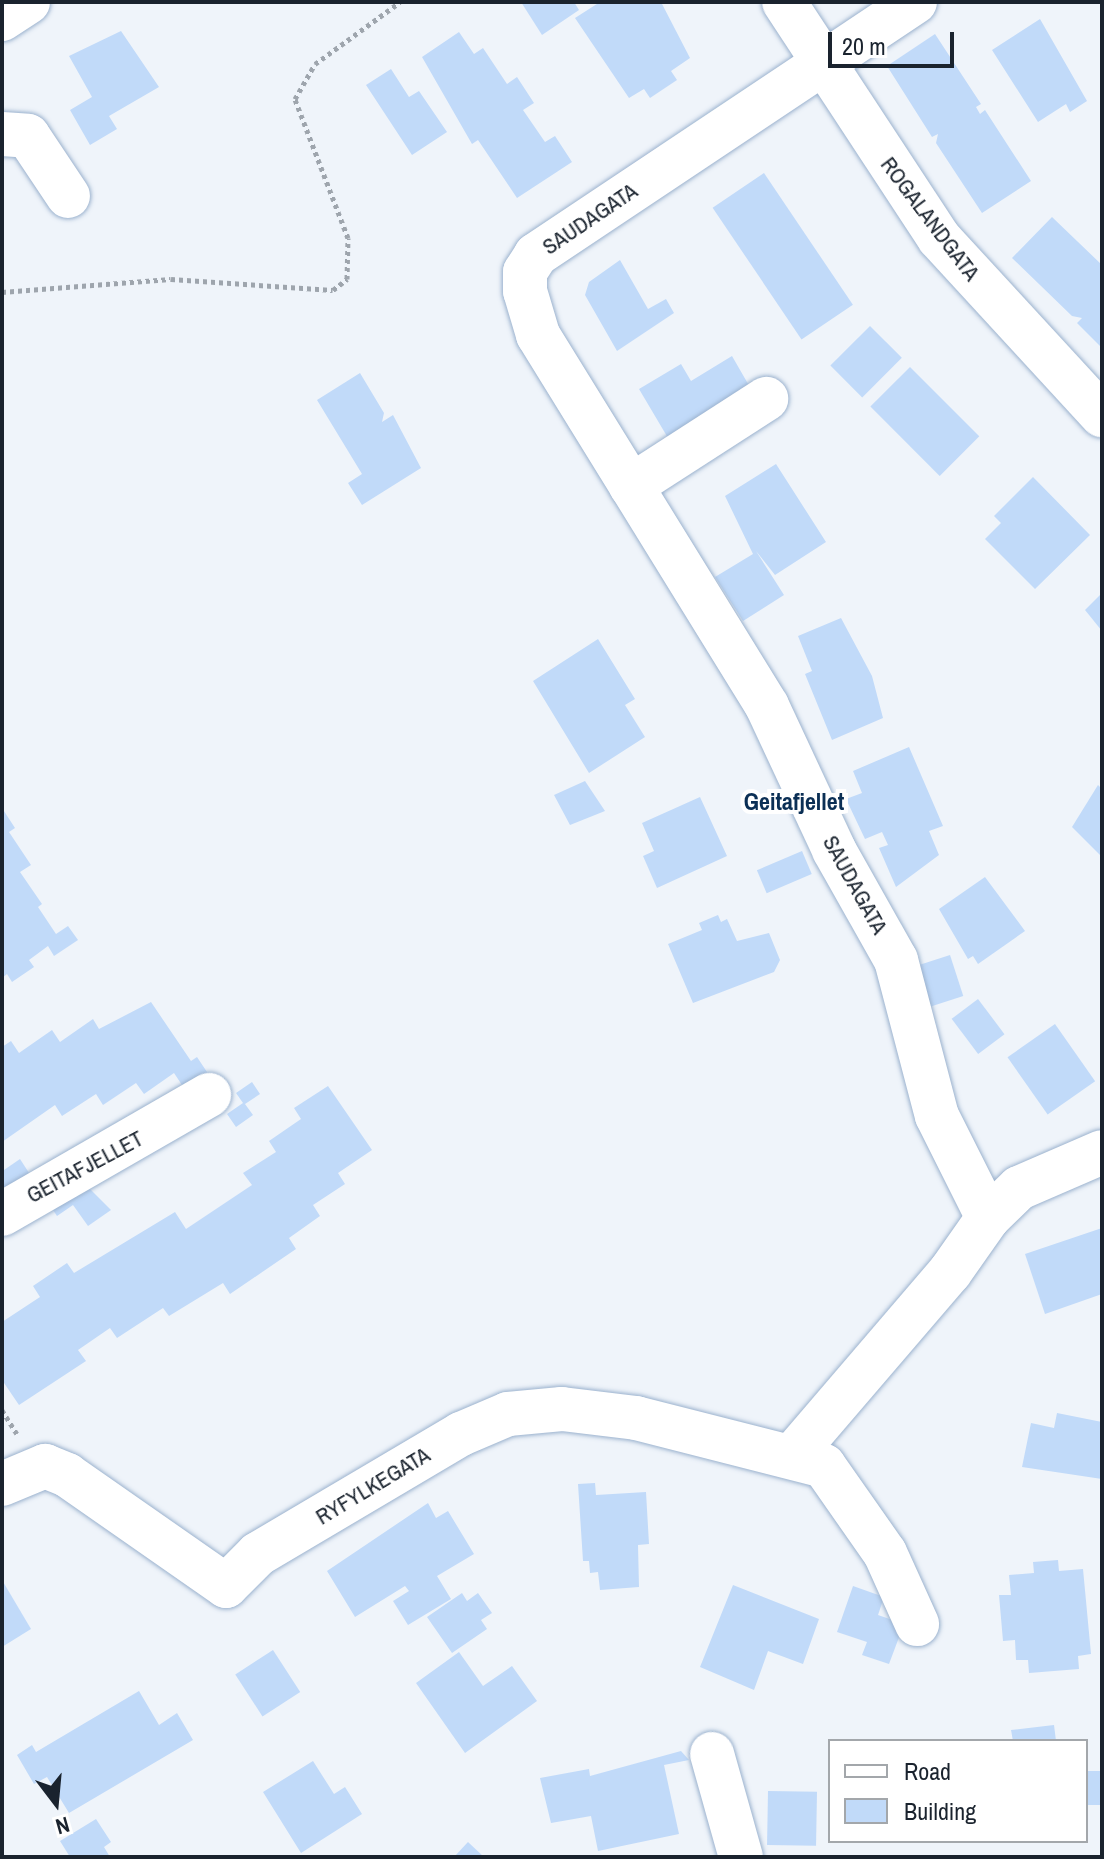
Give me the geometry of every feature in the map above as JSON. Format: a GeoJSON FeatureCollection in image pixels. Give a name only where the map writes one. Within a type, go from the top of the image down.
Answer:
{"type":"FeatureCollection","features":[{"type":"Feature","properties":{"kind":"street"},"geometry":{"type":"LineString","coordinates":[[2,19],[28,2]]}},
{"type":"Feature","properties":{"kind":"street","name":"ROGALANDGATA"},"geometry":{"type":"LineString","coordinates":[[784,2],[939,238],[1102,415]]}},
{"type":"Feature","properties":{"kind":"street","name":"SAUDAGATA"},"geometry":{"type":"LineString","coordinates":[[915,2],[536,255],[525,272],[527,312],[538,335],[767,706],[834,850],[896,960],[937,1116],[988,1218]]}},
{"type":"Feature","properties":{"kind":"street"},"geometry":{"type":"LineString","coordinates":[[2,134],[35,143],[68,196]]}},
{"type":"Feature","properties":{"kind":"street"},"geometry":{"type":"LineString","coordinates":[[631,486],[766,399]]}},
{"type":"Feature","properties":{"kind":"street","name":"GEITAFJELLET"},"geometry":{"type":"LineString","coordinates":[[2,1214],[209,1095]]}},
{"type":"Feature","properties":{"kind":"street"},"geometry":{"type":"LineString","coordinates":[[917,1624],[885,1553],[809,1460],[988,1218],[1019,1188],[1102,1152]]}},
{"type":"Feature","properties":{"kind":"street","name":"RYFYLKEGATA"},"geometry":{"type":"LineString","coordinates":[[2,1484],[45,1466],[67,1475],[226,1586],[258,1554],[461,1434],[508,1414],[562,1409],[636,1418],[809,1460]]}},
{"type":"Feature","properties":{"kind":"street"},"geometry":{"type":"LineString","coordinates":[[712,1754],[741,1857]]}},
{"type":"Feature","properties":{"kind":"path"},"geometry":{"type":"LineString","coordinates":[[2,292],[171,279],[333,290],[347,279],[348,238],[295,99],[315,64],[400,2]]}},
{"type":"Feature","properties":{"kind":"building"},"geometry":{"type":"Polygon","coordinates":[[[521,2],[574,2],[579,10],[542,35],[521,2]]]}},
{"type":"Feature","properties":{"kind":"building"},"geometry":{"type":"Polygon","coordinates":[[[600,2],[661,2],[690,58],[671,71],[677,80],[650,98],[644,89],[629,98],[575,18],[600,2]]]}},
{"type":"Feature","properties":{"kind":"building"},"geometry":{"type":"Polygon","coordinates":[[[1040,19],[1087,101],[1070,112],[1066,104],[1038,122],[992,50],[1040,19]]]}},
{"type":"Feature","properties":{"kind":"building"},"geometry":{"type":"Polygon","coordinates":[[[121,31],[159,87],[109,116],[117,129],[90,145],[70,110],[92,97],[69,56],[121,31]]]}},
{"type":"Feature","properties":{"kind":"building"},"geometry":{"type":"Polygon","coordinates":[[[459,32],[474,54],[483,48],[507,84],[517,77],[534,103],[523,110],[545,142],[555,136],[572,162],[517,198],[478,140],[472,144],[422,57],[459,32]]]}},
{"type":"Feature","properties":{"kind":"building"},"geometry":{"type":"Polygon","coordinates":[[[935,34],[981,104],[976,107],[980,114],[985,110],[1031,181],[982,213],[936,143],[938,134],[932,137],[887,66],[935,34]]]}},
{"type":"Feature","properties":{"kind":"building"},"geometry":{"type":"Polygon","coordinates":[[[391,69],[409,97],[419,91],[447,132],[412,155],[366,85],[391,69]]]}},
{"type":"Feature","properties":{"kind":"building"},"geometry":{"type":"Polygon","coordinates":[[[764,173],[853,305],[802,339],[713,208],[764,173]]]}},
{"type":"Feature","properties":{"kind":"building"},"geometry":{"type":"Polygon","coordinates":[[[1052,217],[1102,265],[1102,348],[1077,323],[1082,318],[1072,316],[1012,258],[1052,217]]]}},
{"type":"Feature","properties":{"kind":"building"},"geometry":{"type":"Polygon","coordinates":[[[620,260],[648,309],[666,299],[674,313],[617,351],[585,295],[589,282],[620,260]]]}},
{"type":"Feature","properties":{"kind":"building"},"geometry":{"type":"Polygon","coordinates":[[[870,326],[902,358],[862,397],[830,366],[870,326]]]}},
{"type":"Feature","properties":{"kind":"building"},"geometry":{"type":"Polygon","coordinates":[[[732,356],[751,389],[668,438],[639,389],[681,364],[691,381],[732,356]]]}},
{"type":"Feature","properties":{"kind":"building"},"geometry":{"type":"Polygon","coordinates":[[[910,367],[979,436],[940,476],[870,407],[910,367]]]}},
{"type":"Feature","properties":{"kind":"building"},"geometry":{"type":"Polygon","coordinates":[[[360,373],[384,413],[382,422],[393,415],[421,468],[362,505],[348,483],[362,474],[317,400],[360,373]]]}},
{"type":"Feature","properties":{"kind":"building"},"geometry":{"type":"Polygon","coordinates":[[[776,464],[826,542],[775,575],[756,551],[784,595],[743,621],[715,577],[753,554],[725,496],[776,464]]]}},
{"type":"Feature","properties":{"kind":"building"},"geometry":{"type":"Polygon","coordinates":[[[1033,477],[1090,535],[1035,589],[985,539],[1001,523],[994,516],[1033,477]]]}},
{"type":"Feature","properties":{"kind":"building"},"geometry":{"type":"Polygon","coordinates":[[[1102,593],[1102,631],[1085,610],[1102,593]]]}},
{"type":"Feature","properties":{"kind":"building"},"geometry":{"type":"Polygon","coordinates":[[[841,618],[872,676],[883,718],[832,740],[805,674],[812,671],[798,636],[841,618]]]}},
{"type":"Feature","properties":{"kind":"building"},"geometry":{"type":"Polygon","coordinates":[[[598,639],[635,699],[625,705],[645,737],[589,773],[533,681],[598,639]]]}},
{"type":"Feature","properties":{"kind":"building"},"geometry":{"type":"Polygon","coordinates":[[[909,747],[943,826],[929,831],[939,855],[896,887],[879,848],[888,845],[882,832],[865,839],[846,799],[862,793],[853,771],[909,747]]]}},
{"type":"Feature","properties":{"kind":"building"},"geometry":{"type":"Polygon","coordinates":[[[585,781],[605,811],[570,825],[554,795],[585,781]]]}},
{"type":"Feature","properties":{"kind":"building"},"geometry":{"type":"Polygon","coordinates":[[[1098,785],[1102,789],[1102,857],[1072,827],[1098,785]]]}},
{"type":"Feature","properties":{"kind":"building"},"geometry":{"type":"Polygon","coordinates":[[[700,797],[727,856],[657,888],[643,856],[654,851],[642,823],[700,797]]]}},
{"type":"Feature","properties":{"kind":"building"},"geometry":{"type":"Polygon","coordinates":[[[2,808],[15,828],[9,832],[31,865],[20,872],[42,904],[38,907],[56,934],[68,926],[78,940],[54,956],[48,946],[29,960],[34,967],[12,982],[7,974],[2,978],[2,808]]]}},
{"type":"Feature","properties":{"kind":"building"},"geometry":{"type":"Polygon","coordinates":[[[802,851],[812,874],[767,893],[757,870],[802,851]]]}},
{"type":"Feature","properties":{"kind":"building"},"geometry":{"type":"Polygon","coordinates":[[[985,877],[1025,931],[978,964],[973,956],[968,959],[939,909],[985,877]]]}},
{"type":"Feature","properties":{"kind":"building"},"geometry":{"type":"Polygon","coordinates":[[[718,915],[721,922],[727,919],[737,941],[769,933],[780,960],[774,972],[693,1003],[668,944],[702,930],[699,923],[718,915]]]}},
{"type":"Feature","properties":{"kind":"building"},"geometry":{"type":"Polygon","coordinates":[[[950,955],[963,996],[926,1008],[913,967],[950,955]]]}},
{"type":"Feature","properties":{"kind":"building"},"geometry":{"type":"Polygon","coordinates":[[[978,999],[1004,1034],[978,1054],[952,1019],[978,999]]]}},
{"type":"Feature","properties":{"kind":"building"},"geometry":{"type":"Polygon","coordinates":[[[151,1002],[191,1061],[197,1057],[209,1075],[186,1091],[174,1073],[144,1094],[136,1083],[103,1105],[96,1094],[62,1116],[55,1105],[2,1142],[2,1047],[11,1041],[19,1053],[52,1030],[60,1042],[93,1019],[99,1029],[151,1002]]]}},
{"type":"Feature","properties":{"kind":"building"},"geometry":{"type":"Polygon","coordinates":[[[1055,1024],[1095,1081],[1048,1115],[1007,1057],[1055,1024]]]}},
{"type":"Feature","properties":{"kind":"building"},"geometry":{"type":"Polygon","coordinates":[[[252,1082],[260,1094],[245,1104],[253,1115],[236,1127],[227,1114],[243,1103],[236,1093],[252,1082]]]}},
{"type":"Feature","properties":{"kind":"building"},"geometry":{"type":"Polygon","coordinates":[[[328,1086],[372,1150],[338,1173],[345,1184],[313,1205],[320,1216],[289,1238],[296,1249],[230,1294],[223,1283],[169,1316],[163,1308],[117,1338],[110,1328],[78,1350],[86,1361],[19,1405],[2,1380],[2,1322],[40,1297],[33,1286],[67,1263],[74,1273],[175,1212],[186,1229],[252,1185],[243,1173],[276,1152],[269,1141],[301,1119],[294,1108],[328,1086]]]}},
{"type":"Feature","properties":{"kind":"building"},"geometry":{"type":"Polygon","coordinates":[[[20,1159],[33,1179],[2,1200],[4,1170],[20,1159]]]}},
{"type":"Feature","properties":{"kind":"building"},"geometry":{"type":"Polygon","coordinates":[[[82,1181],[111,1210],[88,1226],[73,1205],[57,1216],[49,1204],[82,1181]]]}},
{"type":"Feature","properties":{"kind":"building"},"geometry":{"type":"Polygon","coordinates":[[[1102,1228],[1102,1294],[1045,1314],[1025,1254],[1102,1228]]]}},
{"type":"Feature","properties":{"kind":"building"},"geometry":{"type":"Polygon","coordinates":[[[1057,1413],[1102,1422],[1102,1479],[1022,1467],[1031,1423],[1054,1428],[1057,1413]]]}},
{"type":"Feature","properties":{"kind":"building"},"geometry":{"type":"Polygon","coordinates":[[[595,1483],[596,1495],[646,1492],[649,1544],[638,1545],[639,1587],[600,1590],[598,1572],[590,1573],[589,1561],[583,1561],[578,1484],[595,1483]]]}},
{"type":"Feature","properties":{"kind":"building"},"geometry":{"type":"Polygon","coordinates":[[[428,1503],[436,1518],[448,1511],[474,1554],[437,1576],[451,1599],[408,1625],[393,1601],[409,1591],[405,1586],[355,1617],[327,1571],[428,1503]]]}},
{"type":"Feature","properties":{"kind":"building"},"geometry":{"type":"Polygon","coordinates":[[[1058,1560],[1059,1571],[1083,1569],[1091,1654],[1078,1656],[1079,1669],[1029,1673],[1028,1660],[1016,1660],[1015,1640],[1003,1641],[999,1595],[1011,1595],[1009,1575],[1034,1573],[1033,1562],[1058,1560]]]}},
{"type":"Feature","properties":{"kind":"building"},"geometry":{"type":"Polygon","coordinates":[[[2,1580],[31,1629],[2,1647],[2,1580]]]}},
{"type":"Feature","properties":{"kind":"building"},"geometry":{"type":"Polygon","coordinates":[[[733,1585],[819,1619],[803,1664],[768,1651],[754,1690],[700,1667],[733,1585]]]}},
{"type":"Feature","properties":{"kind":"building"},"geometry":{"type":"Polygon","coordinates":[[[853,1586],[884,1597],[878,1615],[904,1624],[889,1664],[862,1655],[867,1642],[837,1632],[853,1586]]]}},
{"type":"Feature","properties":{"kind":"building"},"geometry":{"type":"Polygon","coordinates":[[[462,1593],[467,1601],[478,1593],[492,1613],[481,1620],[487,1629],[452,1653],[427,1617],[462,1593]]]}},
{"type":"Feature","properties":{"kind":"building"},"geometry":{"type":"Polygon","coordinates":[[[273,1650],[300,1692],[262,1716],[235,1675],[273,1650]]]}},
{"type":"Feature","properties":{"kind":"building"},"geometry":{"type":"Polygon","coordinates":[[[459,1652],[483,1686],[512,1666],[537,1701],[465,1753],[416,1683],[459,1652]]]}},
{"type":"Feature","properties":{"kind":"building"},"geometry":{"type":"Polygon","coordinates":[[[139,1691],[159,1725],[177,1713],[193,1740],[69,1813],[47,1777],[34,1784],[17,1755],[32,1745],[36,1752],[139,1691]]]}},
{"type":"Feature","properties":{"kind":"building"},"geometry":{"type":"Polygon","coordinates":[[[1054,1725],[1056,1739],[1013,1739],[1011,1730],[1054,1725]]]}},
{"type":"Feature","properties":{"kind":"building"},"geometry":{"type":"Polygon","coordinates":[[[681,1751],[689,1760],[664,1765],[679,1834],[598,1851],[591,1816],[551,1823],[540,1778],[589,1769],[590,1776],[681,1751]]]}},
{"type":"Feature","properties":{"kind":"building"},"geometry":{"type":"Polygon","coordinates":[[[313,1761],[334,1794],[345,1787],[362,1814],[301,1853],[263,1792],[313,1761]]]}},
{"type":"Feature","properties":{"kind":"building"},"geometry":{"type":"Polygon","coordinates":[[[1088,1771],[1102,1771],[1102,1805],[1088,1805],[1088,1771]]]}},
{"type":"Feature","properties":{"kind":"building"},"geometry":{"type":"Polygon","coordinates":[[[768,1791],[817,1792],[816,1846],[767,1845],[768,1791]]]}},
{"type":"Feature","properties":{"kind":"building"},"geometry":{"type":"Polygon","coordinates":[[[96,1819],[111,1842],[104,1847],[110,1857],[70,1857],[60,1841],[96,1819]]]}},
{"type":"Feature","properties":{"kind":"building"},"geometry":{"type":"Polygon","coordinates":[[[468,1842],[484,1857],[454,1857],[468,1842]]]}},
{"type":"Feature","properties":{"kind":"district","name":"Geitafjellet"},"geometry":{"type":"Point","coordinates":[794,802]}}]}
